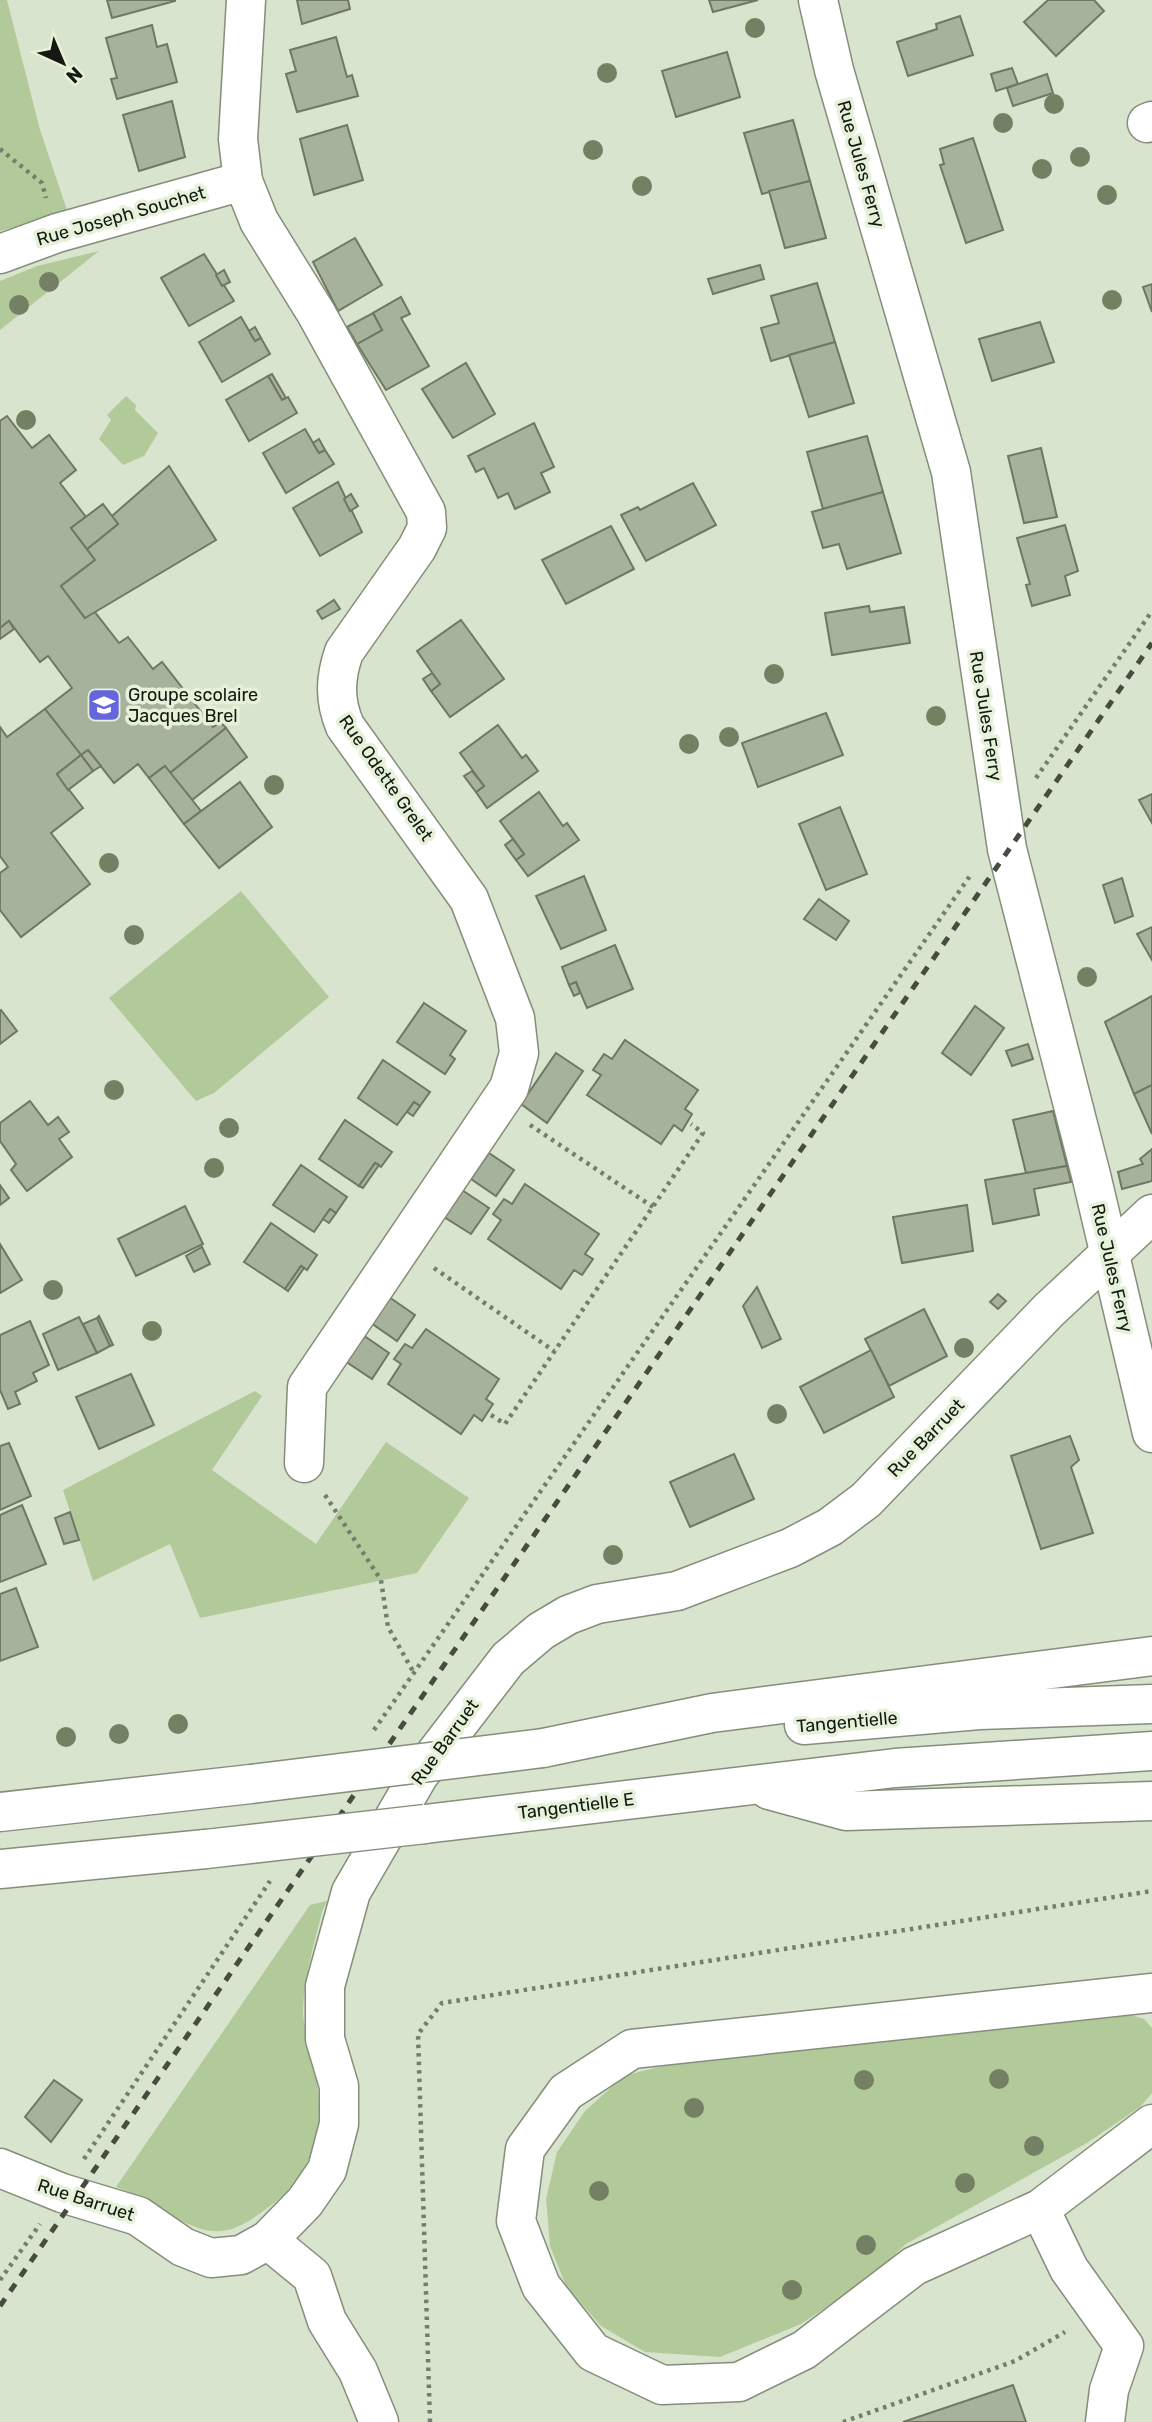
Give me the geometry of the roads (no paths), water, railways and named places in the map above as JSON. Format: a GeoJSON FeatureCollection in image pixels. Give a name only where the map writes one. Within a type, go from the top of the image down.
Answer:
{"type":"FeatureCollection","features":[{"type":"Feature","properties":{"kind":"street","name":"Rue Odette Grelet"},"geometry":{"type":"LineString","coordinates":[[246,0],[238,139],[243,181],[259,221],[316,313],[426,512],[427,528],[417,548],[344,652],[338,670],[337,706],[345,726],[469,899],[515,1018],[519,1053],[509,1088],[307,1387],[304,1463]]}},
{"type":"Feature","properties":{"kind":"street","name":"Rue Jules Ferry"},"geometry":{"type":"LineString","coordinates":[[818,0],[841,95],[951,472],[1007,849],[1091,1175],[1152,1433]]}},
{"type":"Feature","properties":{"kind":"street","name":"Rue Joseph Souchet"},"geometry":{"type":"LineString","coordinates":[[0,254],[57,233],[243,181]]}},
{"type":"Feature","properties":{"kind":"street","name":"Rue Barruet"},"geometry":{"type":"LineString","coordinates":[[0,2168],[61,2193],[138,2216],[183,2247],[211,2258],[241,2255],[268,2240],[305,2202],[327,2170],[339,2124],[339,2086],[325,2039],[325,1986],[351,1892],[419,1775],[508,1658],[541,1631],[568,1615],[597,1604],[677,1591],[790,1548],[830,1527],[866,1500],[1049,1310],[1152,1214]]}},
{"type":"Feature","properties":{"kind":"street"},"geometry":{"type":"LineString","coordinates":[[0,1812],[543,1748],[712,1713],[1152,1656]]}},
{"type":"Feature","properties":{"kind":"street","name":"Tangentielle"},"geometry":{"type":"LineString","coordinates":[[543,1748],[979,1710],[1152,1703]]}},
{"type":"Feature","properties":{"kind":"street","name":"Tangentielle E"},"geometry":{"type":"LineString","coordinates":[[0,1869],[206,1849],[895,1768],[1152,1751]]}},
{"type":"Feature","properties":{"kind":"street"},"geometry":{"type":"LineString","coordinates":[[750,1784],[846,1811],[1152,1801]]}},
{"type":"Feature","properties":{"kind":"street"},"geometry":{"type":"LineString","coordinates":[[1152,1993],[632,2049],[566,2092],[525,2149],[516,2221],[541,2286],[593,2352],[662,2385],[739,2382],[804,2350],[914,2266],[1040,2209],[1152,2124]]}},
{"type":"Feature","properties":{"kind":"street"},"geometry":{"type":"LineString","coordinates":[[1040,2209],[1069,2269],[1138,2350],[1109,2390],[1105,2422]]}},
{"type":"Feature","properties":{"kind":"street"},"geometry":{"type":"LineString","coordinates":[[268,2240],[312,2276],[327,2320],[358,2371],[379,2422]]}},
{"type":"Feature","properties":{"kind":"railway"},"geometry":{"type":"LineString","coordinates":[[0,2306],[1152,643]]}},
{"type":"Feature","properties":{"kind":"place","name":"Groupe scolaire Jacques Brel"},"geometry":{"type":"Point","coordinates":[104,705]}}]}
